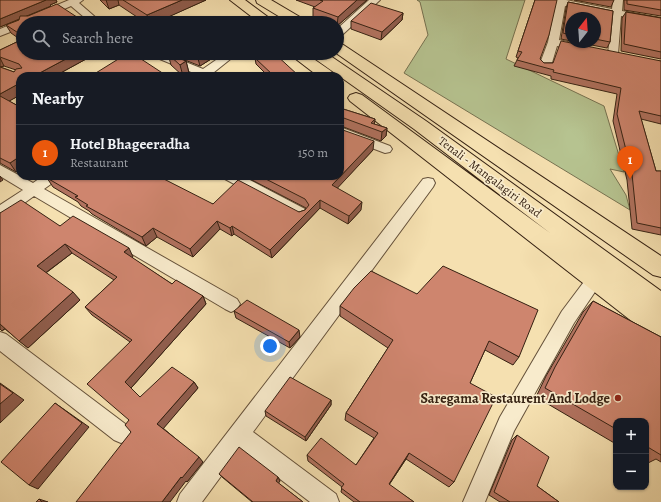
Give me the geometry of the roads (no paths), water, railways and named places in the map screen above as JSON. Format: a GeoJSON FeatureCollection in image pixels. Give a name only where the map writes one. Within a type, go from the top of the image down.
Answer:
{"type":"FeatureCollection","features":[{"type":"Feature","properties":{"kind":"main road"},"geometry":{"type":"LineString","coordinates":[[256,0],[276,16]]}},
{"type":"Feature","properties":{"kind":"main road"},"geometry":{"type":"LineString","coordinates":[[262,0],[288,16]]}},
{"type":"Feature","properties":{"kind":"main road"},"geometry":{"type":"LineString","coordinates":[[238,1],[245,16]]}},
{"type":"Feature","properties":{"kind":"main road"},"geometry":{"type":"LineString","coordinates":[[238,1],[259,16]]}},
{"type":"Feature","properties":{"kind":"main road"},"geometry":{"type":"LineString","coordinates":[[344,52],[661,268]]}},
{"type":"Feature","properties":{"kind":"main road"},"geometry":{"type":"LineString","coordinates":[[305,60],[321,72]]}},
{"type":"Feature","properties":{"kind":"main road","name":"Tenali - Mangalagiri Road"},"geometry":{"type":"LineString","coordinates":[[326,60],[344,72]]}},
{"type":"Feature","properties":{"kind":"main road","name":"Tenali - Mangalagiri Road"},"geometry":{"type":"LineString","coordinates":[[344,72],[420,124],[661,304]]}},
{"type":"Feature","properties":{"kind":"main road"},"geometry":{"type":"LineString","coordinates":[[344,89],[661,330]]}},
{"type":"Feature","properties":{"kind":"street"},"geometry":{"type":"LineString","coordinates":[[344,28],[376,0]]}},
{"type":"Feature","properties":{"kind":"street"},"geometry":{"type":"LineString","coordinates":[[618,0],[610,53],[627,57]]}},
{"type":"Feature","properties":{"kind":"street"},"geometry":{"type":"LineString","coordinates":[[40,16],[75,1],[90,16]]}},
{"type":"Feature","properties":{"kind":"street"},"geometry":{"type":"LineString","coordinates":[[545,66],[553,42],[560,1],[661,21]]}},
{"type":"Feature","properties":{"kind":"street"},"geometry":{"type":"LineString","coordinates":[[0,33],[16,26]]}},
{"type":"Feature","properties":{"kind":"street"},"geometry":{"type":"LineString","coordinates":[[553,42],[591,50]]}},
{"type":"Feature","properties":{"kind":"street"},"geometry":{"type":"LineString","coordinates":[[170,60],[198,72]]}},
{"type":"Feature","properties":{"kind":"street"},"geometry":{"type":"LineString","coordinates":[[209,72],[224,60]]}},
{"type":"Feature","properties":{"kind":"street"},"geometry":{"type":"LineString","coordinates":[[344,132],[385,149]]}},
{"type":"Feature","properties":{"kind":"street"},"geometry":{"type":"LineString","coordinates":[[0,170],[16,179]]}},
{"type":"Feature","properties":{"kind":"street"},"geometry":{"type":"LineString","coordinates":[[18,180],[231,304]]}},
{"type":"Feature","properties":{"kind":"street"},"geometry":{"type":"LineString","coordinates":[[0,213],[47,180]]}},
{"type":"Feature","properties":{"kind":"street"},"geometry":{"type":"LineString","coordinates":[[238,180],[300,213]]}},
{"type":"Feature","properties":{"kind":"street"},"geometry":{"type":"LineString","coordinates":[[188,502],[428,183]]}},
{"type":"Feature","properties":{"kind":"street"},"geometry":{"type":"LineString","coordinates":[[474,502],[507,424],[568,317],[595,280]]}},
{"type":"Feature","properties":{"kind":"street"},"geometry":{"type":"LineString","coordinates":[[0,340],[121,433]]}},
{"type":"Feature","properties":{"kind":"street"},"geometry":{"type":"LineString","coordinates":[[238,434],[328,502]]}},
{"type":"Feature","properties":{"kind":"place","name":"Hotel Bhageeradha"},"geometry":{"type":"Point","coordinates":[630,179]}},
{"type":"Feature","properties":{"kind":"place","name":"Saregama Restaurent And Lodge"},"geometry":{"type":"Point","coordinates":[618,398]}}]}
